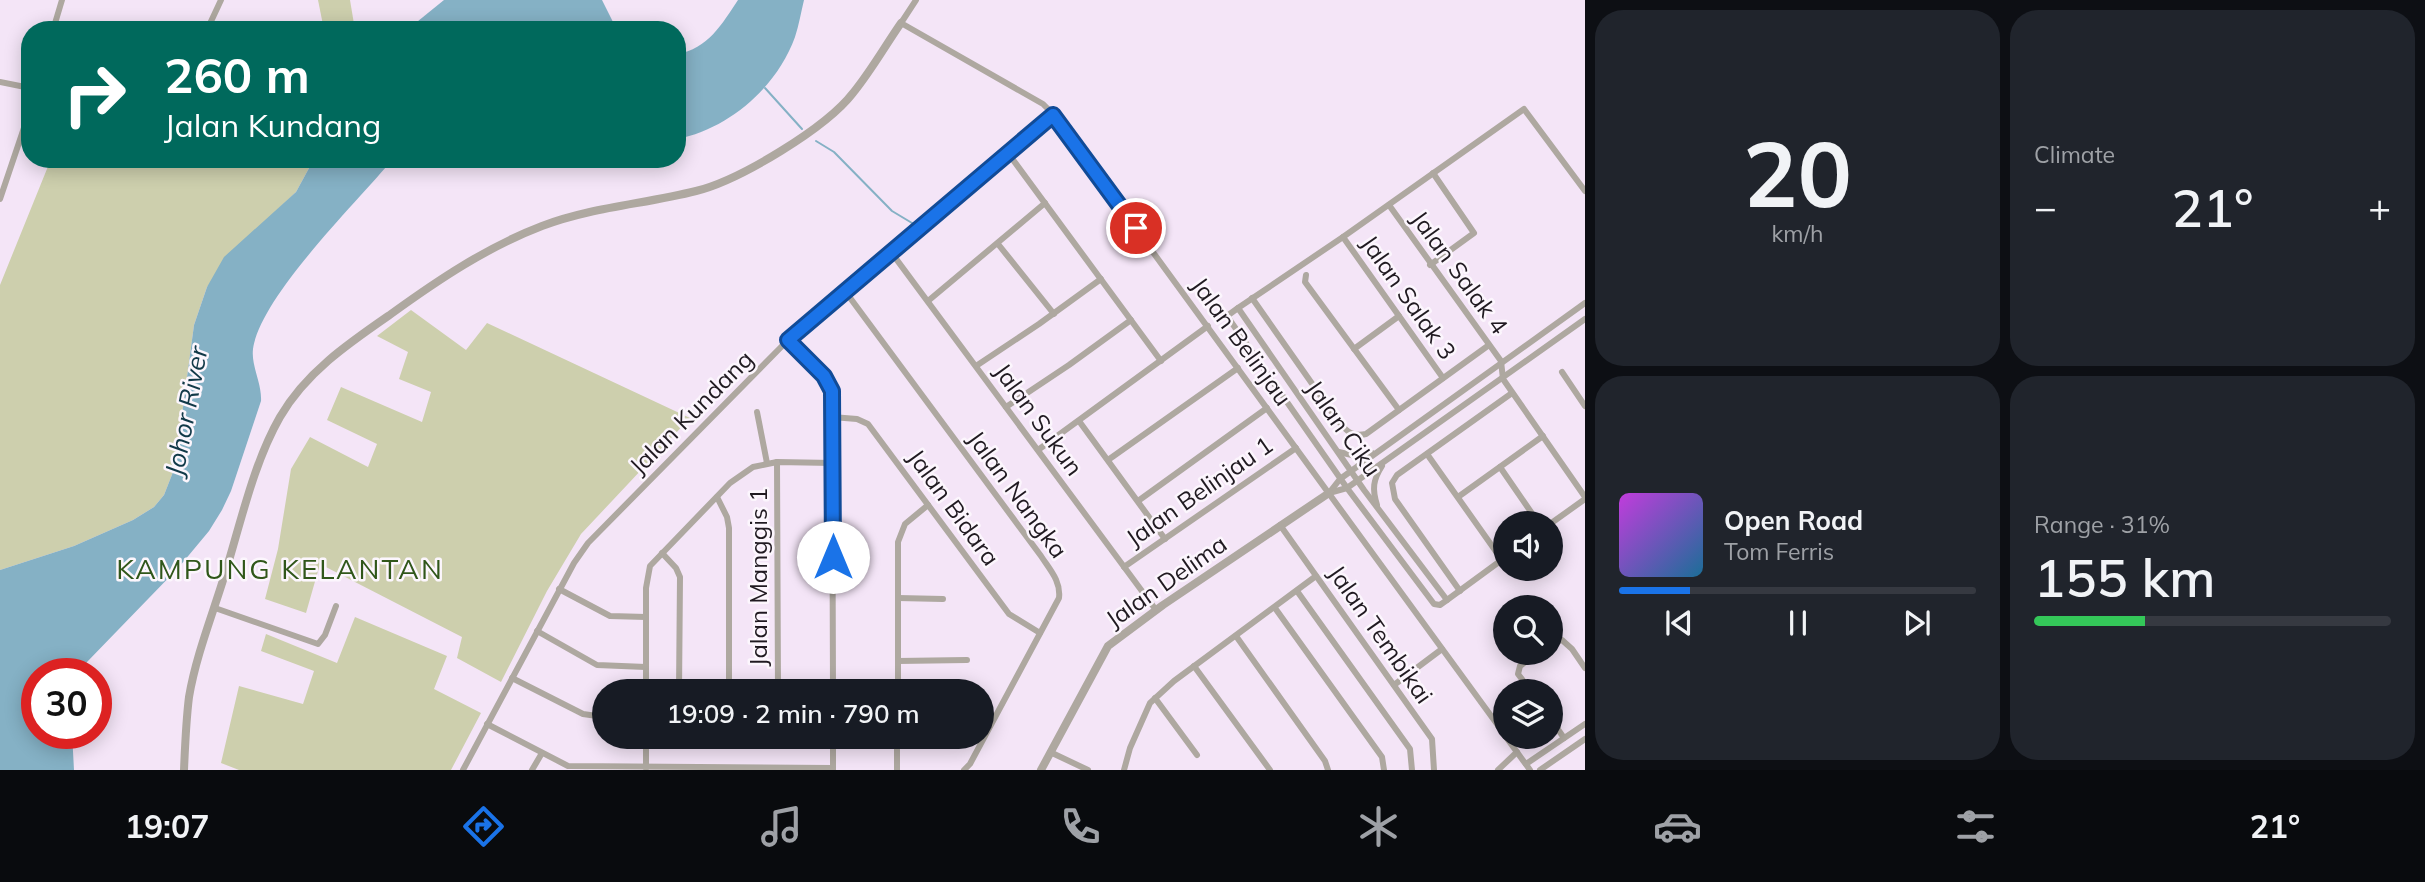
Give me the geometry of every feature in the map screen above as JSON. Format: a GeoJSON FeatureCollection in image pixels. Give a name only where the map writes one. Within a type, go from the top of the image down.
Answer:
{"type":"FeatureCollection","features":[{"type":"Feature","properties":{"kind":"street"},"geometry":{"type":"LineString","coordinates":[[56,21],[62,0]]}},
{"type":"Feature","properties":{"kind":"street"},"geometry":{"type":"LineString","coordinates":[[211,21],[221,0]]}},
{"type":"Feature","properties":{"kind":"street"},"geometry":{"type":"LineString","coordinates":[[184,770],[190,696],[199,657],[270,436],[281,414],[331,356],[417,295],[499,244],[544,225],[591,211],[697,191],[762,162],[821,124],[836,111],[853,93],[916,0]]}},
{"type":"Feature","properties":{"kind":"street","name":"Jalan Belinjau"},"geometry":{"type":"LineString","coordinates":[[901,23],[1042,104],[1053,115],[1493,718]]}},
{"type":"Feature","properties":{"kind":"street"},"geometry":{"type":"LineString","coordinates":[[0,82],[21,86]]}},
{"type":"Feature","properties":{"kind":"street"},"geometry":{"type":"LineString","coordinates":[[1238,308],[1524,109],[1585,191]]}},
{"type":"Feature","properties":{"kind":"street","name":"Jalan Kundang"},"geometry":{"type":"LineString","coordinates":[[463,770],[559,589],[587,543],[788,340],[1053,115]]}},
{"type":"Feature","properties":{"kind":"street"},"geometry":{"type":"LineString","coordinates":[[0,199],[21,137]]}},
{"type":"Feature","properties":{"kind":"street"},"geometry":{"type":"LineString","coordinates":[[1008,153],[1161,360]]}},
{"type":"Feature","properties":{"kind":"street"},"geometry":{"type":"LineString","coordinates":[[1430,265],[1474,233],[1433,173]]}},
{"type":"Feature","properties":{"kind":"street"},"geometry":{"type":"LineString","coordinates":[[928,301],[1045,204]]}},
{"type":"Feature","properties":{"kind":"street","name":"Jalan Salak 4"},"geometry":{"type":"LineString","coordinates":[[1389,205],[1501,361]]}},
{"type":"Feature","properties":{"kind":"street","name":"Jalan Salak 3"},"geometry":{"type":"LineString","coordinates":[[1343,237],[1443,378]]}},
{"type":"Feature","properties":{"kind":"street"},"geometry":{"type":"LineString","coordinates":[[998,244],[1054,314]]}},
{"type":"Feature","properties":{"kind":"street","name":"Jalan Sukun"},"geometry":{"type":"LineString","coordinates":[[891,251],[1156,610]]}},
{"type":"Feature","properties":{"kind":"street"},"geometry":{"type":"LineString","coordinates":[[1306,275],[1305,282],[1399,410]]}},
{"type":"Feature","properties":{"kind":"street"},"geometry":{"type":"LineString","coordinates":[[976,366],[1101,279]]}},
{"type":"Feature","properties":{"kind":"street","name":"Jalan Nangka"},"geometry":{"type":"LineString","coordinates":[[845,291],[1058,581],[1059,598],[970,764],[964,770]]}},
{"type":"Feature","properties":{"kind":"street"},"geometry":{"type":"LineString","coordinates":[[1252,298],[1327,406],[1348,433],[1358,436],[1366,434],[1489,345]]}},
{"type":"Feature","properties":{"kind":"street","name":"Jalan Delima"},"geometry":{"type":"LineString","coordinates":[[1329,493],[1340,479],[1585,303]]}},
{"type":"Feature","properties":{"kind":"street","name":"Jalan Ciku"},"geometry":{"type":"LineString","coordinates":[[1238,308],[1358,481],[1447,600],[1439,606],[1434,604],[1340,479],[1227,316],[1238,308]]}},
{"type":"Feature","properties":{"kind":"street"},"geometry":{"type":"LineString","coordinates":[[1354,349],[1399,316]]}},
{"type":"Feature","properties":{"kind":"street","name":"Jalan Delima"},"geometry":{"type":"LineString","coordinates":[[1041,770],[1108,646],[1280,525],[1329,493],[1347,488],[1386,462],[1585,319]]}},
{"type":"Feature","properties":{"kind":"street"},"geometry":{"type":"LineString","coordinates":[[1006,407],[1131,320]]}},
{"type":"Feature","properties":{"kind":"street"},"geometry":{"type":"LineString","coordinates":[[1038,450],[1208,326]]}},
{"type":"Feature","properties":{"kind":"street"},"geometry":{"type":"LineString","coordinates":[[788,340],[824,376],[832,391],[833,679]]}},
{"type":"Feature","properties":{"kind":"street"},"geometry":{"type":"LineString","coordinates":[[1501,361],[1503,379],[1585,498],[1563,514]]}},
{"type":"Feature","properties":{"kind":"street"},"geometry":{"type":"LineString","coordinates":[[1108,460],[1238,368]]}},
{"type":"Feature","properties":{"kind":"street"},"geometry":{"type":"LineString","coordinates":[[1562,372],[1585,406]]}},
{"type":"Feature","properties":{"kind":"street"},"geometry":{"type":"LineString","coordinates":[[1460,591],[1395,499],[1391,489],[1397,475],[1513,393]]}},
{"type":"Feature","properties":{"kind":"street"},"geometry":{"type":"LineString","coordinates":[[1138,501],[1267,408]]}},
{"type":"Feature","properties":{"kind":"street"},"geometry":{"type":"LineString","coordinates":[[757,412],[768,463]]}},
{"type":"Feature","properties":{"kind":"street","name":"Jalan Bidara"},"geometry":{"type":"LineString","coordinates":[[832,417],[857,419],[867,424],[1009,614],[1040,633]]}},
{"type":"Feature","properties":{"kind":"street"},"geometry":{"type":"LineString","coordinates":[[1079,421],[1165,539]]}},
{"type":"Feature","properties":{"kind":"street"},"geometry":{"type":"LineString","coordinates":[[1458,497],[1543,436]]}},
{"type":"Feature","properties":{"kind":"street","name":"Jalan Belinjau 1"},"geometry":{"type":"LineString","coordinates":[[1125,567],[1296,447]]}},
{"type":"Feature","properties":{"kind":"street"},"geometry":{"type":"LineString","coordinates":[[1337,451],[1356,456],[1377,452]]}},
{"type":"Feature","properties":{"kind":"street"},"geometry":{"type":"LineString","coordinates":[[1427,454],[1493,544]]}},
{"type":"Feature","properties":{"kind":"street"},"geometry":{"type":"LineString","coordinates":[[646,679],[646,588],[650,566],[718,497],[753,467],[777,462],[832,463]]}},
{"type":"Feature","properties":{"kind":"street","name":"Jalan Manggis 1"},"geometry":{"type":"LineString","coordinates":[[777,462],[778,679]]}},
{"type":"Feature","properties":{"kind":"street"},"geometry":{"type":"LineString","coordinates":[[1379,510],[1373,493],[1374,484],[1376,475],[1386,462]]}},
{"type":"Feature","properties":{"kind":"street"},"geometry":{"type":"LineString","coordinates":[[1500,467],[1530,511]]}},
{"type":"Feature","properties":{"kind":"street"},"geometry":{"type":"LineString","coordinates":[[718,497],[729,528],[729,679]]}},
{"type":"Feature","properties":{"kind":"street"},"geometry":{"type":"LineString","coordinates":[[898,679],[898,542],[905,524],[928,505]]}},
{"type":"Feature","properties":{"kind":"street","name":"Jalan Tembikai"},"geometry":{"type":"LineString","coordinates":[[1280,525],[1433,742],[1434,770]]}},
{"type":"Feature","properties":{"kind":"street"},"geometry":{"type":"LineString","coordinates":[[662,553],[676,568],[680,577],[679,679]]}},
{"type":"Feature","properties":{"kind":"street"},"geometry":{"type":"LineString","coordinates":[[1447,600],[1493,567]]}},
{"type":"Feature","properties":{"kind":"street"},"geometry":{"type":"LineString","coordinates":[[1124,770],[1142,721],[1155,698],[1316,576]]}},
{"type":"Feature","properties":{"kind":"street"},"geometry":{"type":"LineString","coordinates":[[559,589],[610,616],[646,617]]}},
{"type":"Feature","properties":{"kind":"street"},"geometry":{"type":"LineString","coordinates":[[1297,591],[1411,751],[1412,770]]}},
{"type":"Feature","properties":{"kind":"street"},"geometry":{"type":"LineString","coordinates":[[898,598],[943,599]]}},
{"type":"Feature","properties":{"kind":"street"},"geometry":{"type":"LineString","coordinates":[[215,608],[318,644],[325,635],[336,606]]}},
{"type":"Feature","properties":{"kind":"street"},"geometry":{"type":"LineString","coordinates":[[1275,608],[1382,757],[1384,770]]}},
{"type":"Feature","properties":{"kind":"street"},"geometry":{"type":"LineString","coordinates":[[537,631],[597,665],[646,667]]}},
{"type":"Feature","properties":{"kind":"street"},"geometry":{"type":"LineString","coordinates":[[1236,636],[1325,761],[1328,770]]}},
{"type":"Feature","properties":{"kind":"street"},"geometry":{"type":"LineString","coordinates":[[1563,641],[1585,668]]}},
{"type":"Feature","properties":{"kind":"street"},"geometry":{"type":"LineString","coordinates":[[1394,685],[1442,649]]}},
{"type":"Feature","properties":{"kind":"street"},"geometry":{"type":"LineString","coordinates":[[898,661],[967,660]]}},
{"type":"Feature","properties":{"kind":"street"},"geometry":{"type":"LineString","coordinates":[[1194,666],[1269,770]]}},
{"type":"Feature","properties":{"kind":"street"},"geometry":{"type":"LineString","coordinates":[[512,678],[583,715],[592,716]]}},
{"type":"Feature","properties":{"kind":"street"},"geometry":{"type":"LineString","coordinates":[[1155,698],[1198,755]]}},
{"type":"Feature","properties":{"kind":"street"},"geometry":{"type":"LineString","coordinates":[[487,724],[568,766],[833,769],[833,749]]}},
{"type":"Feature","properties":{"kind":"street"},"geometry":{"type":"LineString","coordinates":[[1528,767],[1585,724]]}},
{"type":"Feature","properties":{"kind":"street"},"geometry":{"type":"LineString","coordinates":[[1540,770],[1585,739]]}},
{"type":"Feature","properties":{"kind":"street"},"geometry":{"type":"LineString","coordinates":[[646,749],[646,768]]}},
{"type":"Feature","properties":{"kind":"street"},"geometry":{"type":"LineString","coordinates":[[897,749],[897,770]]}},
{"type":"Feature","properties":{"kind":"street","name":"Jalan Belinjau"},"geometry":{"type":"LineString","coordinates":[[1515,749],[1528,767]]}},
{"type":"Feature","properties":{"kind":"street"},"geometry":{"type":"LineString","coordinates":[[1050,752],[1088,770]]}},
{"type":"Feature","properties":{"kind":"street"},"geometry":{"type":"LineString","coordinates":[[1498,770],[1517,752]]}},
{"type":"Feature","properties":{"kind":"street"},"geometry":{"type":"LineString","coordinates":[[532,770],[542,753]]}},
{"type":"Feature","properties":{"kind":"green space"},"geometry":{"type":"Polygon","coordinates":[[[318,0],[350,0],[354,21],[322,21],[318,0]]]}},
{"type":"Feature","properties":{"kind":"green space"},"geometry":{"type":"Polygon","coordinates":[[[47,168],[309,168],[296,192],[253,233],[207,287],[194,325],[175,467],[164,495],[154,507],[133,520],[74,546],[0,570],[0,285],[47,168]]]}},
{"type":"Feature","properties":{"kind":"green space"},"geometry":{"type":"Polygon","coordinates":[[[411,310],[466,350],[487,323],[690,418],[581,534],[547,591],[501,682],[457,658],[462,637],[320,564],[306,613],[265,599],[278,549],[291,469],[310,437],[368,467],[377,444],[327,420],[341,387],[422,422],[431,392],[399,379],[408,352],[377,336],[411,310]]]}},
{"type":"Feature","properties":{"kind":"green space"},"geometry":{"type":"Polygon","coordinates":[[[355,617],[447,656],[434,689],[481,713],[451,770],[239,770],[221,763],[239,686],[303,704],[314,671],[261,651],[266,634],[337,663],[355,617]]]}},
{"type":"Feature","properties":{"kind":"water"},"geometry":{"type":"Polygon","coordinates":[[[444,0],[602,0],[612,21],[418,21],[444,0]]]}},
{"type":"Feature","properties":{"kind":"water"},"geometry":{"type":"Polygon","coordinates":[[[738,0],[804,0],[795,37],[787,55],[763,89],[732,116],[715,126],[686,137],[686,52],[706,41],[738,0]]]}},
{"type":"Feature","properties":{"kind":"water","name":"Johor River"},"geometry":{"type":"Polygon","coordinates":[[[309,168],[385,168],[291,277],[260,328],[253,355],[261,401],[231,491],[209,531],[179,567],[91,658],[21,658],[21,749],[73,749],[74,770],[0,770],[0,570],[74,546],[133,520],[154,507],[164,495],[175,467],[194,325],[207,287],[224,257],[296,192],[309,168]]]}},
{"type":"Feature","properties":{"kind":"waterway"},"geometry":{"type":"LineString","coordinates":[[765,88],[802,129]]}},
{"type":"Feature","properties":{"kind":"waterway"},"geometry":{"type":"LineString","coordinates":[[816,141],[834,152],[892,211],[917,226]]}},
{"type":"Feature","properties":{"kind":"district","name":"KAMPUNG KELANTAN"},"geometry":{"type":"Point","coordinates":[280,568]}},
{"type":"Feature","properties":{"kind":"route"},"geometry":{"type":"LineString","coordinates":[[833,557],[832,391],[824,376],[788,340],[1053,115],[1136,228]]}}]}
